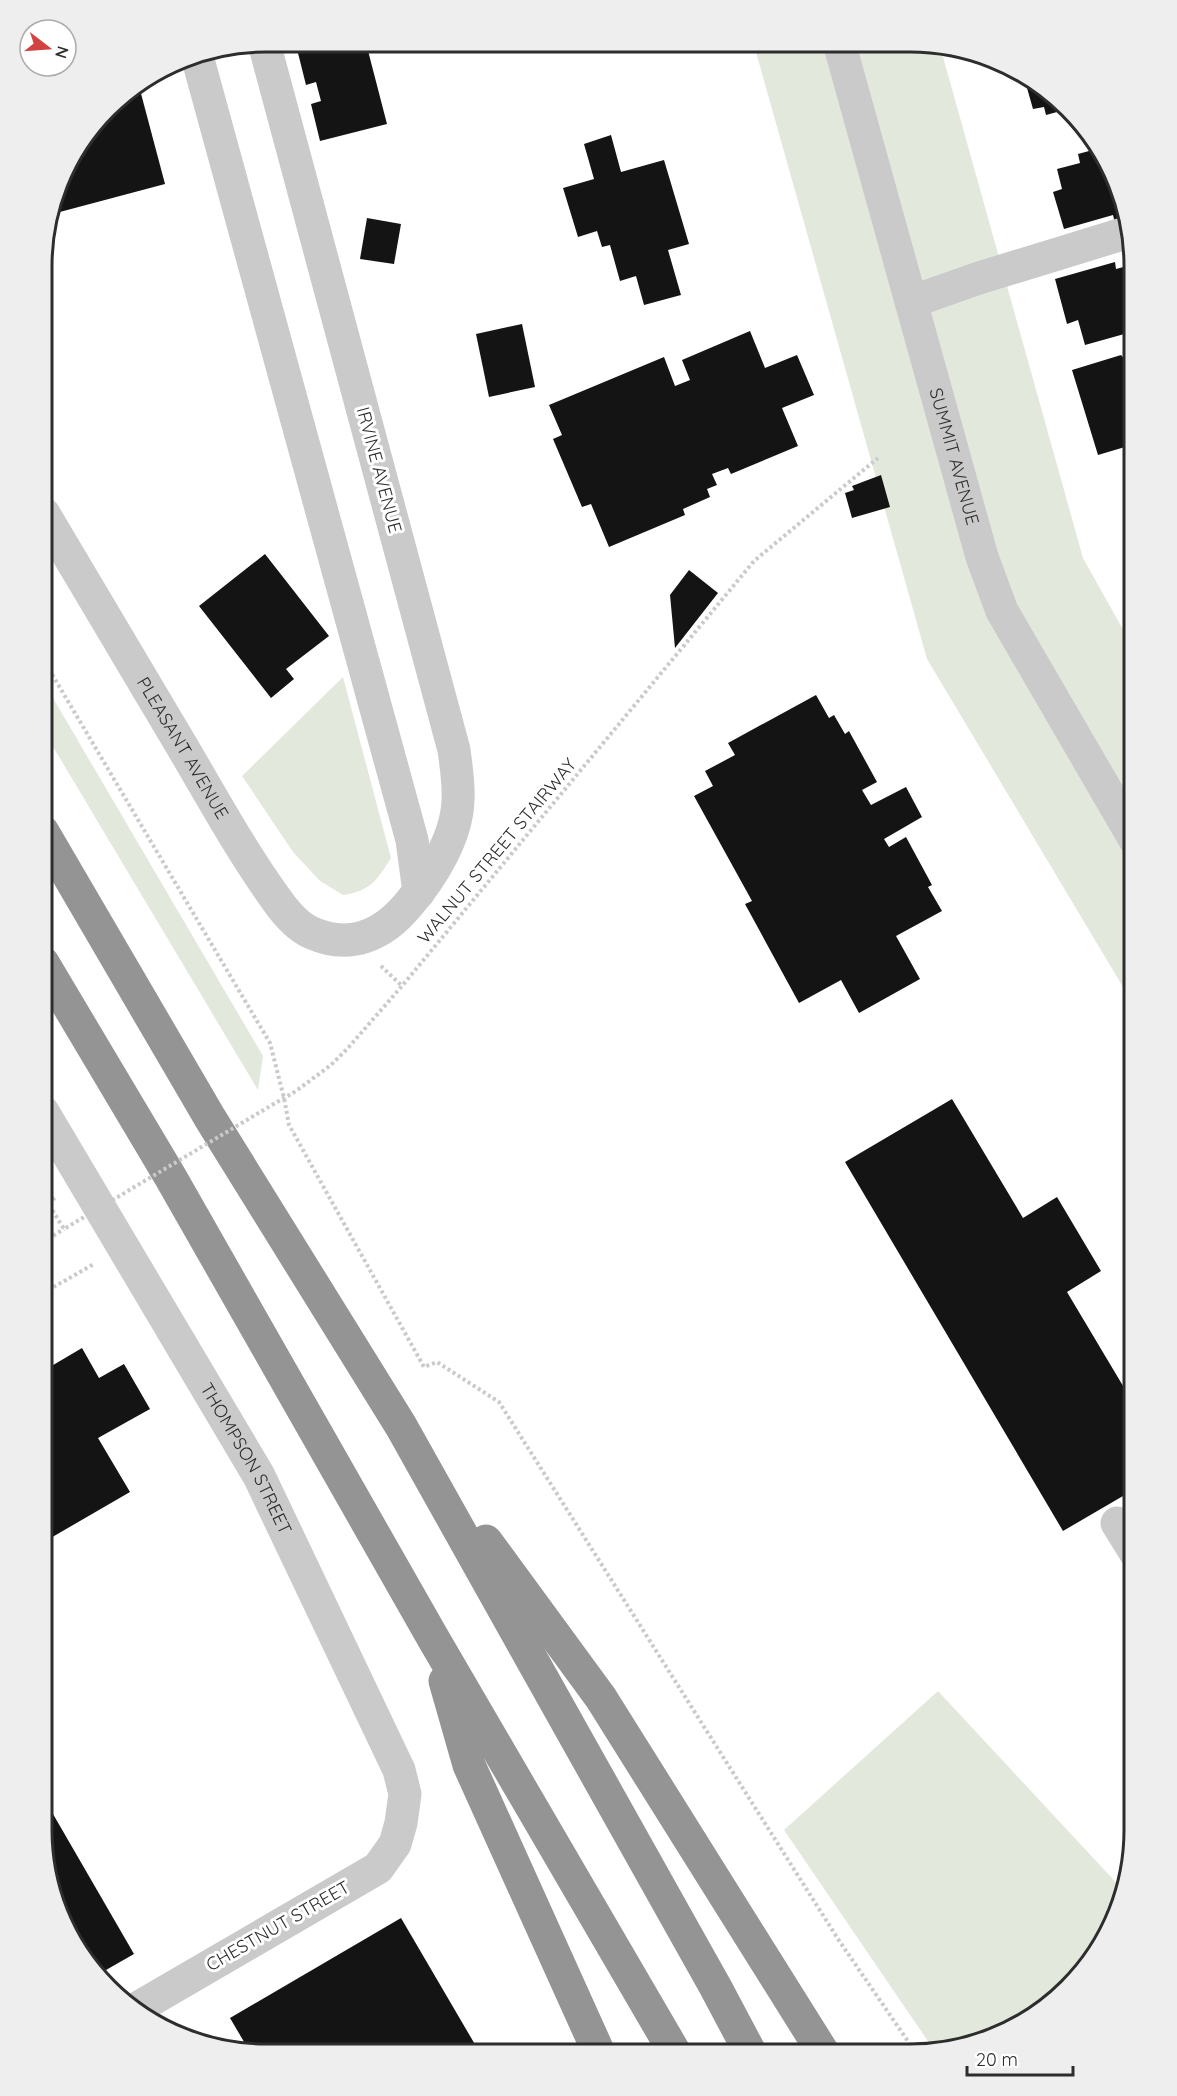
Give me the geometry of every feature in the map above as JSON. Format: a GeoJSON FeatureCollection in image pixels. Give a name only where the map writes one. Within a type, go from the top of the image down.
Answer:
{"type":"FeatureCollection","features":[{"type":"Feature","properties":{"kind":"highway"},"geometry":{"type":"LineString","coordinates":[[52,847],[210,1118],[401,1426],[747,2044]]}},
{"type":"Feature","properties":{"kind":"highway"},"geometry":{"type":"LineString","coordinates":[[52,978],[171,1178],[670,2044]]}},
{"type":"Feature","properties":{"kind":"highway"},"geometry":{"type":"LineString","coordinates":[[401,1426],[601,1698],[818,2044]]}},
{"type":"Feature","properties":{"kind":"highway"},"geometry":{"type":"LineString","coordinates":[[434,1638],[469,1765],[595,2044]]}},
{"type":"Feature","properties":{"kind":"street","name":"SUMMIT AVENUE"},"geometry":{"type":"LineString","coordinates":[[842,52],[982,557],[1002,610],[1124,821]]}},
{"type":"Feature","properties":{"kind":"street","name":"IRVINE AVENUE"},"geometry":{"type":"LineString","coordinates":[[267,53],[454,750],[458,801],[452,828],[438,863],[398,918],[378,931],[355,941]]}},
{"type":"Feature","properties":{"kind":"street"},"geometry":{"type":"LineString","coordinates":[[199,64],[412,840],[419,892]]}},
{"type":"Feature","properties":{"kind":"street"},"geometry":{"type":"LineString","coordinates":[[911,302],[979,278],[1122,234]]}},
{"type":"Feature","properties":{"kind":"street","name":"PLEASANT AVENUE"},"geometry":{"type":"LineString","coordinates":[[52,528],[219,810],[276,900],[293,919],[311,933],[355,941]]}},
{"type":"Feature","properties":{"kind":"street","name":"THOMPSON STREET"},"geometry":{"type":"LineString","coordinates":[[52,1127],[259,1476],[399,1770],[405,1794],[401,1823]]}},
{"type":"Feature","properties":{"kind":"street"},"geometry":{"type":"LineString","coordinates":[[1118,1523],[1124,1533]]}},
{"type":"Feature","properties":{"kind":"street","name":"CHESTNUT STREET"},"geometry":{"type":"LineString","coordinates":[[144,2004],[378,1868],[395,1844],[401,1823]]}},
{"type":"Feature","properties":{"kind":"path","name":"WALNUT STREET STAIRWAY"},"geometry":{"type":"LineString","coordinates":[[52,1236],[314,1079],[348,1048],[754,561],[878,458]]}},
{"type":"Feature","properties":{"kind":"path"},"geometry":{"type":"LineString","coordinates":[[52,674],[270,1043],[289,1125],[424,1367],[437,1362],[500,1402],[832,1929],[910,2044]]}},
{"type":"Feature","properties":{"kind":"path"},"geometry":{"type":"LineString","coordinates":[[52,1210],[64,1229]]}},
{"type":"Feature","properties":{"kind":"path"},"geometry":{"type":"LineString","coordinates":[[52,1288],[102,1259]]}},
{"type":"Feature","properties":{"kind":"shaded area"},"geometry":{"type":"Polygon","coordinates":[[[756,52],[910,52],[943,55],[1083,558],[1124,631],[1124,989],[927,659],[756,52]]]}},
{"type":"Feature","properties":{"kind":"shaded area"},"geometry":{"type":"Polygon","coordinates":[[[343,677],[391,858],[382,872],[367,887],[343,895],[320,881],[293,852],[242,776],[343,677]]]}},
{"type":"Feature","properties":{"kind":"shaded area"},"geometry":{"type":"Polygon","coordinates":[[[52,696],[263,1056],[258,1090],[52,745],[52,696]]]}},
{"type":"Feature","properties":{"kind":"shaded area"},"geometry":{"type":"Polygon","coordinates":[[[938,1691],[1117,1884],[1096,1936],[1062,1981],[1041,1999],[1017,2015],[992,2027],[966,2036],[929,2043],[784,1830],[938,1691]]]}},
{"type":"Feature","properties":{"kind":"building"},"geometry":{"type":"Polygon","coordinates":[[[298,53],[369,53],[387,124],[320,141],[311,104],[321,101],[316,82],[306,85],[298,53]]]}},
{"type":"Feature","properties":{"kind":"building"},"geometry":{"type":"Polygon","coordinates":[[[1027,88],[1058,112],[1046,115],[1044,107],[1033,109],[1027,88]]]}},
{"type":"Feature","properties":{"kind":"building"},"geometry":{"type":"Polygon","coordinates":[[[141,94],[165,184],[60,212],[75,172],[97,136],[115,115],[141,94]]]}},
{"type":"Feature","properties":{"kind":"building"},"geometry":{"type":"Polygon","coordinates":[[[611,135],[621,172],[664,160],[689,244],[668,250],[681,295],[644,305],[636,276],[620,281],[610,245],[602,247],[597,231],[578,237],[563,188],[594,179],[584,144],[611,135]]]}},
{"type":"Feature","properties":{"kind":"building"},"geometry":{"type":"Polygon","coordinates":[[[1090,151],[1096,160],[1113,198],[1119,222],[1115,223],[1113,215],[1064,229],[1053,192],[1062,189],[1057,169],[1080,163],[1078,154],[1090,151]]]}},
{"type":"Feature","properties":{"kind":"building"},"geometry":{"type":"Polygon","coordinates":[[[367,218],[401,224],[394,264],[360,259],[367,218]]]}},
{"type":"Feature","properties":{"kind":"building"},"geometry":{"type":"Polygon","coordinates":[[[1115,262],[1116,269],[1124,267],[1124,334],[1085,345],[1078,320],[1067,324],[1055,279],[1115,262]]]}},
{"type":"Feature","properties":{"kind":"building"},"geometry":{"type":"Polygon","coordinates":[[[522,324],[535,387],[489,397],[476,334],[522,324]]]}},
{"type":"Feature","properties":{"kind":"building"},"geometry":{"type":"Polygon","coordinates":[[[750,331],[765,368],[797,355],[814,395],[782,408],[798,446],[731,474],[728,468],[712,474],[717,485],[707,489],[710,497],[683,509],[685,515],[609,547],[591,504],[582,507],[553,439],[562,435],[549,405],[664,357],[675,386],[690,380],[682,360],[750,331]]]}},
{"type":"Feature","properties":{"kind":"building"},"geometry":{"type":"Polygon","coordinates":[[[1121,355],[1124,358],[1124,447],[1098,455],[1072,370],[1121,355]]]}},
{"type":"Feature","properties":{"kind":"building"},"geometry":{"type":"Polygon","coordinates":[[[881,475],[890,507],[852,518],[845,493],[854,490],[852,486],[881,475]]]}},
{"type":"Feature","properties":{"kind":"building"},"geometry":{"type":"Polygon","coordinates":[[[265,554],[329,636],[286,669],[294,679],[271,698],[199,606],[265,554]]]}},
{"type":"Feature","properties":{"kind":"building"},"geometry":{"type":"Polygon","coordinates":[[[689,570],[718,593],[675,648],[670,595],[689,570]]]}},
{"type":"Feature","properties":{"kind":"building"},"geometry":{"type":"Polygon","coordinates":[[[816,695],[829,718],[834,715],[845,734],[849,731],[877,782],[862,790],[871,805],[906,787],[922,817],[884,839],[889,847],[906,837],[932,885],[928,887],[942,911],[896,936],[920,979],[859,1013],[841,980],[799,1003],[745,904],[752,901],[694,796],[713,786],[705,771],[735,755],[728,743],[816,695]]]}},
{"type":"Feature","properties":{"kind":"building"},"geometry":{"type":"Polygon","coordinates":[[[952,1099],[1023,1218],[1057,1197],[1101,1271],[1067,1292],[1124,1388],[1124,1495],[1063,1531],[845,1162],[952,1099]]]}},
{"type":"Feature","properties":{"kind":"building"},"geometry":{"type":"Polygon","coordinates":[[[82,1348],[99,1378],[124,1364],[150,1409],[98,1438],[130,1492],[52,1537],[52,1366],[82,1348]]]}},
{"type":"Feature","properties":{"kind":"building"},"geometry":{"type":"Polygon","coordinates":[[[52,1812],[134,1954],[106,1970],[81,1936],[60,1885],[54,1857],[52,1812]]]}},
{"type":"Feature","properties":{"kind":"building"},"geometry":{"type":"Polygon","coordinates":[[[401,1918],[475,2044],[244,2042],[230,2018],[401,1918]]]}}]}
